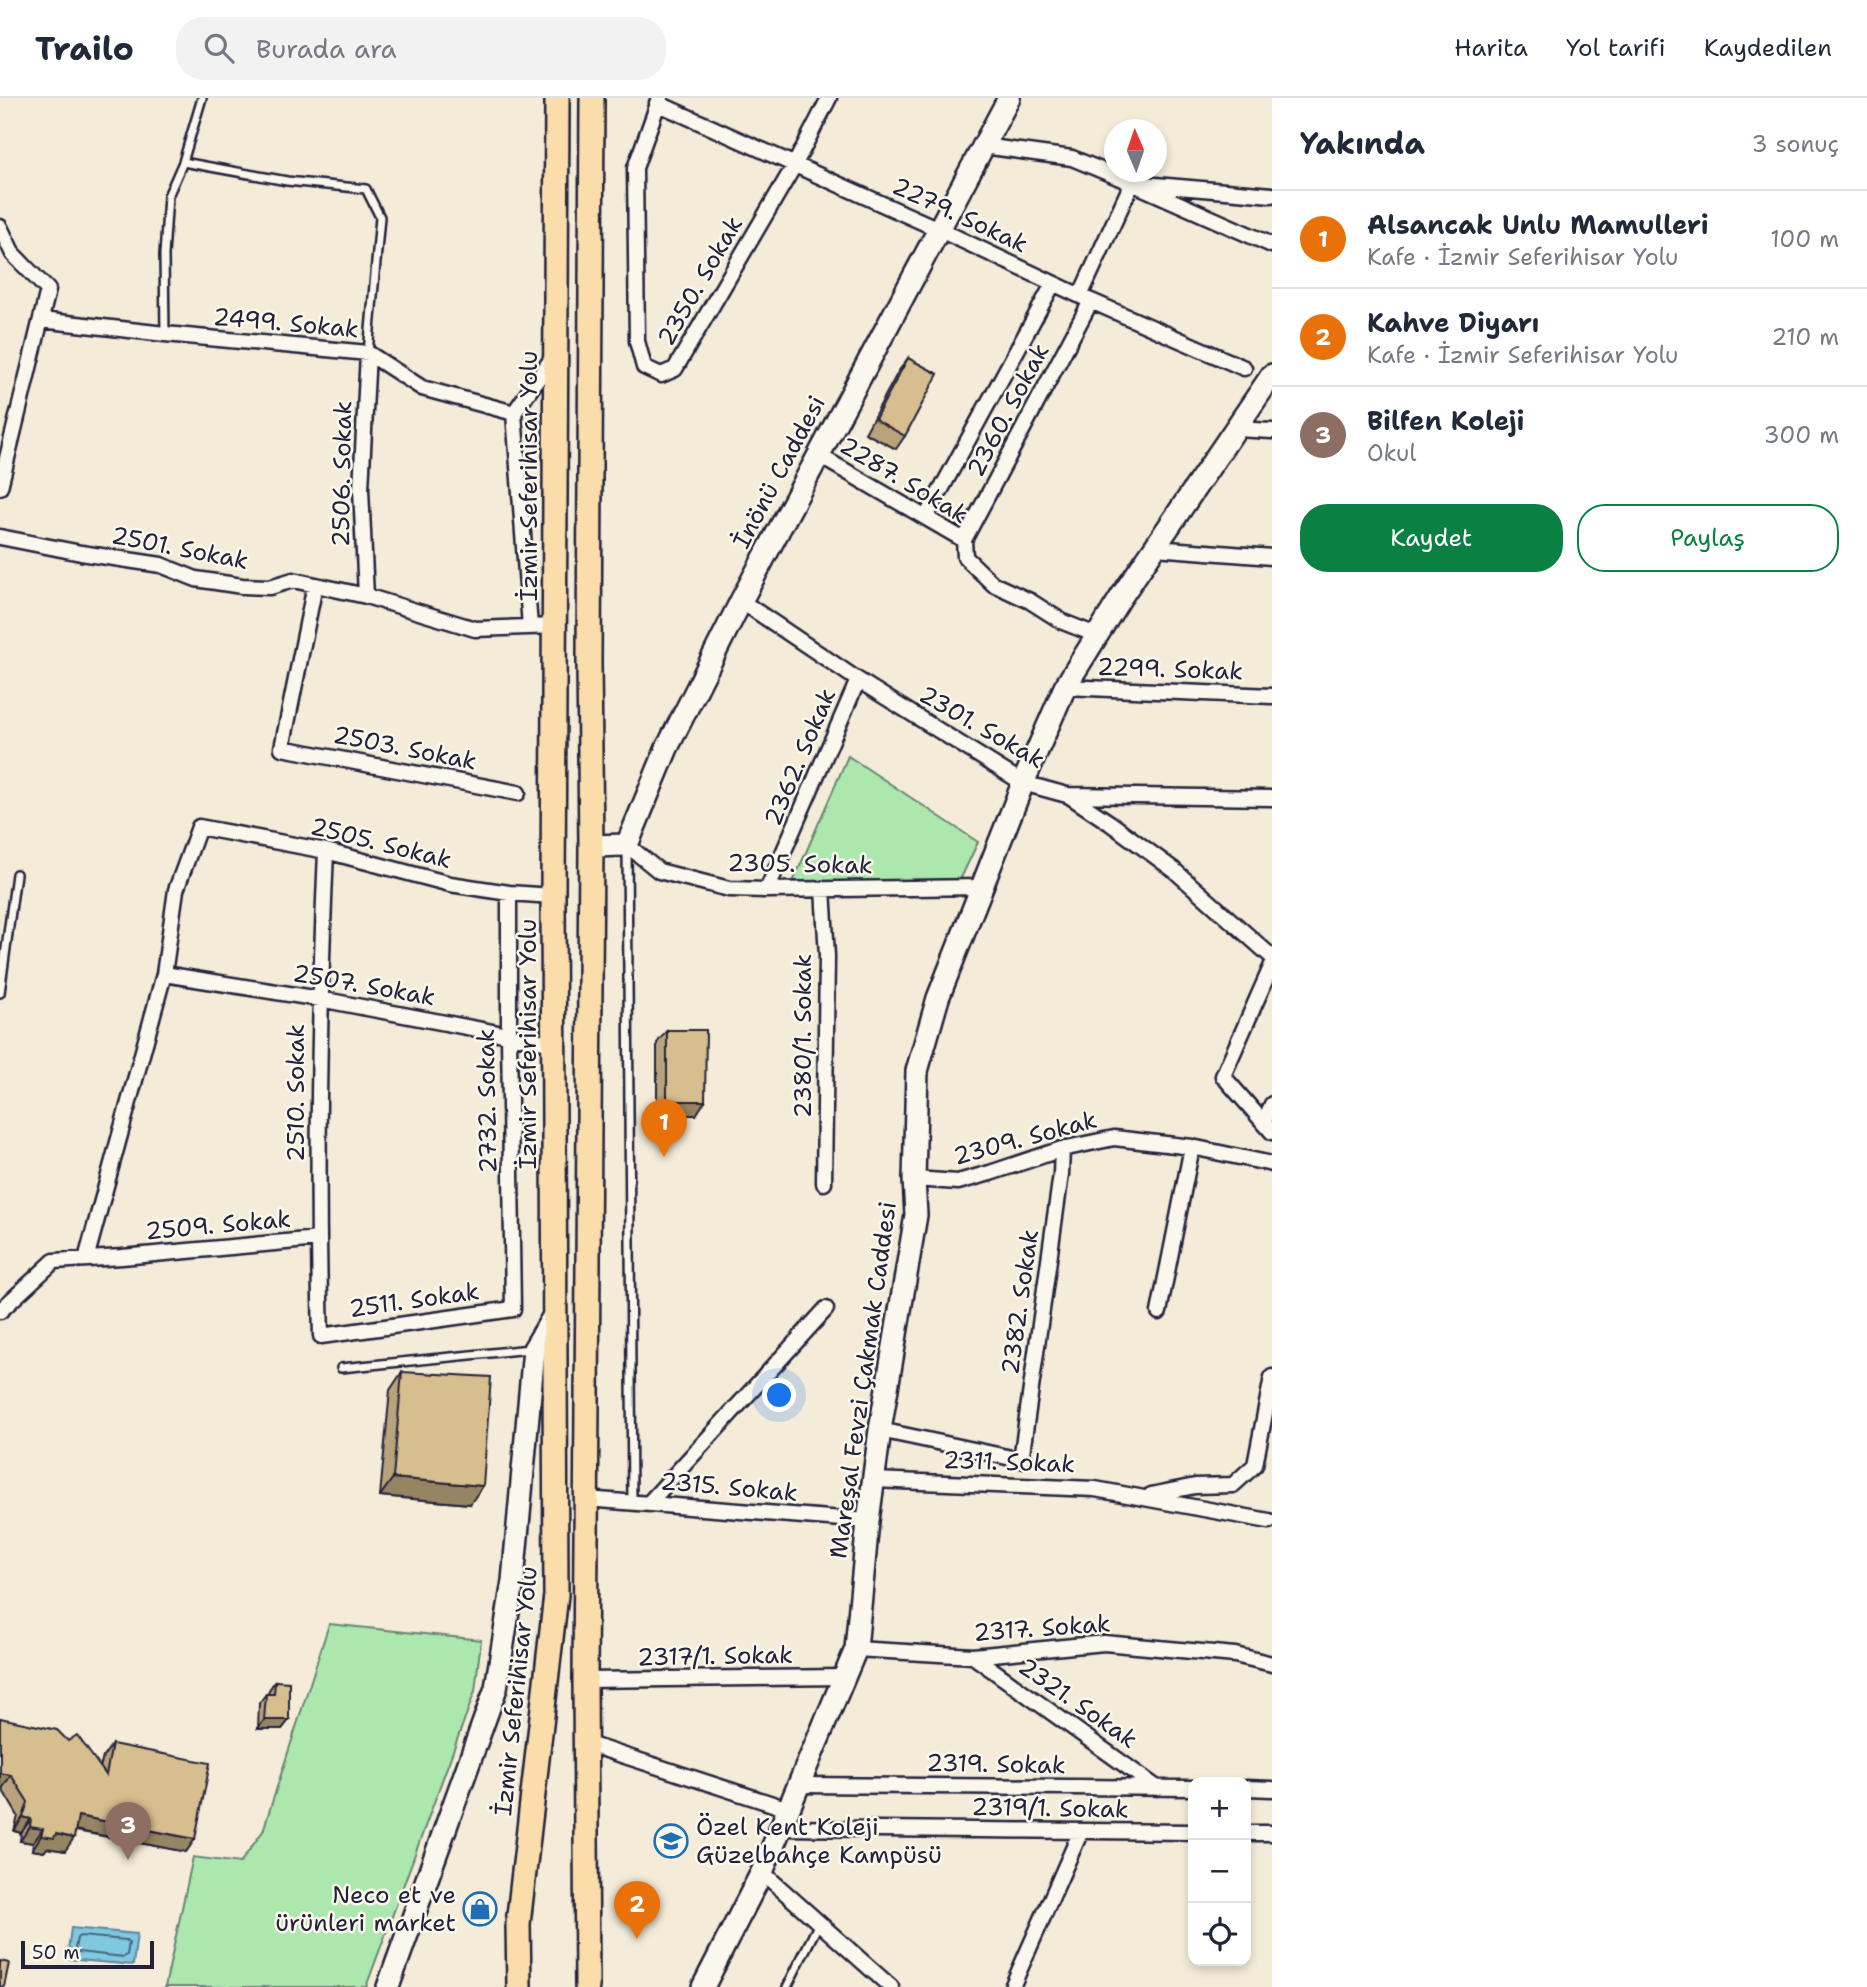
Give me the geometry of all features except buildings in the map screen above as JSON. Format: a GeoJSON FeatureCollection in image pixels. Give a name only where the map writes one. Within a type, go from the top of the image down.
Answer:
{"type":"FeatureCollection","features":[{"type":"Feature","properties":{"kind":"main road","name":"İzmir Seferihisar Yolu"},"geometry":{"type":"LineString","coordinates":[[519,1987],[518,1924],[556,1595],[553,896],[557,98]]}},
{"type":"Feature","properties":{"kind":"main road"},"geometry":{"type":"LineString","coordinates":[[587,1987],[585,1680],[591,846],[589,649],[592,98]]}},
{"type":"Feature","properties":{"kind":"street","name":"2350. Sokak"},"geometry":{"type":"LineString","coordinates":[[658,101],[635,168],[637,341],[644,367],[661,375],[675,369],[794,166],[829,98]]}},
{"type":"Feature","properties":{"kind":"street","name":"İnönü Caddesi"},"geometry":{"type":"LineString","coordinates":[[627,845],[667,748],[741,601],[1009,98]]}},
{"type":"Feature","properties":{"kind":"street","name":"2279. Sokak"},"geometry":{"type":"LineString","coordinates":[[658,101],[1052,284],[1244,368]]}},
{"type":"Feature","properties":{"kind":"street"},"geometry":{"type":"LineString","coordinates":[[983,146],[1072,158],[1272,245]]}},
{"type":"Feature","properties":{"kind":"street"},"geometry":{"type":"LineString","coordinates":[[1132,183],[1272,195]]}},
{"type":"Feature","properties":{"kind":"street","name":"2360. Sokak"},"geometry":{"type":"LineString","coordinates":[[964,540],[1086,299],[1132,183]]}},
{"type":"Feature","properties":{"kind":"street"},"geometry":{"type":"LineString","coordinates":[[0,227],[13,254],[48,290],[0,487]]}},
{"type":"Feature","properties":{"kind":"street"},"geometry":{"type":"LineString","coordinates":[[926,517],[1052,284]]}},
{"type":"Feature","properties":{"kind":"street","name":"2499. Sokak"},"geometry":{"type":"LineString","coordinates":[[41,320],[368,353],[422,388],[514,413]]}},
{"type":"Feature","properties":{"kind":"street"},"geometry":{"type":"LineString","coordinates":[[530,627],[514,413],[556,352]]}},
{"type":"Feature","properties":{"kind":"street","name":"2506. Sokak"},"geometry":{"type":"LineString","coordinates":[[366,596],[361,489],[368,353]]}},
{"type":"Feature","properties":{"kind":"street","name":"Mareşal Fevzi Çakmak Caddesi"},"geometry":{"type":"LineString","coordinates":[[703,1987],[762,1872],[856,1649],[873,1480],[916,1215],[916,1071],[938,998],[1023,783],[1065,687],[1121,597],[1272,374]]}},
{"type":"Feature","properties":{"kind":"street"},"geometry":{"type":"LineString","coordinates":[[1236,429],[1272,431]]}},
{"type":"Feature","properties":{"kind":"street","name":"2287. Sokak"},"geometry":{"type":"LineString","coordinates":[[818,455],[964,540],[965,557],[993,584],[1030,601],[1063,622],[1098,636]]}},
{"type":"Feature","properties":{"kind":"street","name":"2501. Sokak"},"geometry":{"type":"LineString","coordinates":[[0,537],[161,565],[196,579],[242,586],[270,587],[293,580],[366,596],[475,629],[555,626]]}},
{"type":"Feature","properties":{"kind":"street"},"geometry":{"type":"LineString","coordinates":[[1155,548],[1272,557]]}},
{"type":"Feature","properties":{"kind":"street","name":"2503. Sokak"},"geometry":{"type":"LineString","coordinates":[[315,585],[282,748],[518,793]]}},
{"type":"Feature","properties":{"kind":"street","name":"2301. Sokak"},"geometry":{"type":"LineString","coordinates":[[741,601],[858,680],[1023,783],[1067,795],[1272,798]]}},
{"type":"Feature","properties":{"kind":"street","name":"2362. Sokak"},"geometry":{"type":"LineString","coordinates":[[767,890],[858,680]]}},
{"type":"Feature","properties":{"kind":"street","name":"2299. Sokak"},"geometry":{"type":"LineString","coordinates":[[1065,687],[1272,696]]}},
{"type":"Feature","properties":{"kind":"street"},"geometry":{"type":"LineString","coordinates":[[1067,795],[1174,870],[1272,957]]}},
{"type":"Feature","properties":{"kind":"street","name":"2505. Sokak"},"geometry":{"type":"LineString","coordinates":[[164,974],[176,890],[199,827],[326,850],[450,884],[509,893],[553,896]]}},
{"type":"Feature","properties":{"kind":"street"},"geometry":{"type":"LineString","coordinates":[[591,846],[627,845]]}},
{"type":"Feature","properties":{"kind":"street","name":"2305. Sokak"},"geometry":{"type":"LineString","coordinates":[[627,845],[659,871],[729,889],[982,887]]}},
{"type":"Feature","properties":{"kind":"street","name":"2510. Sokak"},"geometry":{"type":"LineString","coordinates":[[321,1336],[318,1239],[320,999],[326,850]]}},
{"type":"Feature","properties":{"kind":"street","name":"2380/1. Sokak"},"geometry":{"type":"LineString","coordinates":[[823,889],[827,956],[824,1184]]}},
{"type":"Feature","properties":{"kind":"street","name":"2732. Sokak"},"geometry":{"type":"LineString","coordinates":[[509,893],[513,1309]]}},
{"type":"Feature","properties":{"kind":"street"},"geometry":{"type":"LineString","coordinates":[[1268,1127],[1223,1076],[1272,965]]}},
{"type":"Feature","properties":{"kind":"street"},"geometry":{"type":"LineString","coordinates":[[86,1259],[164,974]]}},
{"type":"Feature","properties":{"kind":"street","name":"2507. Sokak"},"geometry":{"type":"LineString","coordinates":[[164,974],[320,999],[555,1044]]}},
{"type":"Feature","properties":{"kind":"street"},"geometry":{"type":"LineString","coordinates":[[1268,1127],[1272,1104]]}},
{"type":"Feature","properties":{"kind":"street","name":"2309. Sokak"},"geometry":{"type":"LineString","coordinates":[[914,1179],[958,1182],[1062,1149],[1114,1138],[1192,1147],[1272,1164]]}},
{"type":"Feature","properties":{"kind":"street"},"geometry":{"type":"LineString","coordinates":[[1159,1312],[1192,1147]]}},
{"type":"Feature","properties":{"kind":"street","name":"2382. Sokak"},"geometry":{"type":"LineString","coordinates":[[1021,1460],[1061,1174],[1062,1149]]}},
{"type":"Feature","properties":{"kind":"street","name":"2509. Sokak"},"geometry":{"type":"LineString","coordinates":[[0,1311],[54,1261],[318,1239]]}},
{"type":"Feature","properties":{"kind":"street","name":"2511. Sokak"},"geometry":{"type":"LineString","coordinates":[[321,1336],[513,1309]]}},
{"type":"Feature","properties":{"kind":"street"},"geometry":{"type":"LineString","coordinates":[[649,1503],[826,1310]]}},
{"type":"Feature","properties":{"kind":"street"},"geometry":{"type":"LineString","coordinates":[[388,1987],[496,1688],[513,1581],[534,1349],[555,1314]]}},
{"type":"Feature","properties":{"kind":"street"},"geometry":{"type":"LineString","coordinates":[[1143,1497],[1195,1486],[1233,1485],[1255,1465],[1272,1377]]}},
{"type":"Feature","properties":{"kind":"street","name":"2311. Sokak"},"geometry":{"type":"LineString","coordinates":[[880,1430],[1021,1460]]}},
{"type":"Feature","properties":{"kind":"street","name":"2311. Sokak"},"geometry":{"type":"LineString","coordinates":[[873,1480],[1095,1489],[1269,1521]]}},
{"type":"Feature","properties":{"kind":"street","name":"2315. Sokak"},"geometry":{"type":"LineString","coordinates":[[586,1499],[868,1521]]}},
{"type":"Feature","properties":{"kind":"street","name":"2317. Sokak"},"geometry":{"type":"LineString","coordinates":[[856,1649],[973,1656],[1104,1643],[1235,1655],[1272,1664]]}},
{"type":"Feature","properties":{"kind":"street","name":"2321. Sokak"},"geometry":{"type":"LineString","coordinates":[[973,1656],[1157,1788]]}},
{"type":"Feature","properties":{"kind":"street","name":"2317/1. Sokak"},"geometry":{"type":"LineString","coordinates":[[585,1680],[845,1677]]}},
{"type":"Feature","properties":{"kind":"street","name":"2319/1. Sokak"},"geometry":{"type":"LineString","coordinates":[[585,1743],[784,1819],[1081,1831],[1188,1832]]}},
{"type":"Feature","properties":{"kind":"street","name":"2319. Sokak"},"geometry":{"type":"LineString","coordinates":[[798,1785],[1188,1788]]}},
{"type":"Feature","properties":{"kind":"street"},"geometry":{"type":"LineString","coordinates":[[1251,1788],[1272,1788]]}},
{"type":"Feature","properties":{"kind":"street"},"geometry":{"type":"LineString","coordinates":[[1012,1987],[1081,1831]]}},
{"type":"Feature","properties":{"kind":"street"},"geometry":{"type":"LineString","coordinates":[[1251,1833],[1272,1833]]}},
{"type":"Feature","properties":{"kind":"street"},"geometry":{"type":"LineString","coordinates":[[762,1872],[891,1987]]}},
{"type":"Feature","properties":{"kind":"lane"},"geometry":{"type":"LineString","coordinates":[[166,334],[164,255],[168,196],[183,162],[202,98]]}},
{"type":"Feature","properties":{"kind":"lane"},"geometry":{"type":"LineString","coordinates":[[183,162],[287,181],[366,189],[380,217],[368,353]]}},
{"type":"Feature","properties":{"kind":"lane"},"geometry":{"type":"LineString","coordinates":[[627,845],[632,1502]]}},
{"type":"Feature","properties":{"kind":"lane"},"geometry":{"type":"LineString","coordinates":[[0,993],[16,874]]}},
{"type":"Feature","properties":{"kind":"lane"},"geometry":{"type":"LineString","coordinates":[[341,1368],[534,1349]]}},
{"type":"Feature","properties":{"kind":"lane"},"geometry":{"type":"LineString","coordinates":[[787,1987],[819,1922]]}},
{"type":"Feature","properties":{"kind":"green space"},"geometry":{"type":"Polygon","coordinates":[[[848,756],[978,842],[960,880],[793,882],[848,756]]]}},
{"type":"Feature","properties":{"kind":"green space"},"geometry":{"type":"Polygon","coordinates":[[[329,1624],[481,1640],[475,1691],[366,1987],[165,1987],[193,1857],[240,1863],[263,1831],[329,1624]]]}},
{"type":"Feature","properties":{"kind":"water"},"geometry":{"type":"Polygon","coordinates":[[[71,1928],[137,1934],[133,1965],[67,1959],[71,1928]]]}},
{"type":"Feature","properties":{"kind":"place","name":"Alsancak Unlu Mamulleri"},"geometry":{"type":"Point","coordinates":[664,1157]}},
{"type":"Feature","properties":{"kind":"place","name":"Özel Kent Koleji Güzelbahçe Kampüsü"},"geometry":{"type":"Point","coordinates":[671,1841]}},
{"type":"Feature","properties":{"kind":"place","name":"Bilfen Koleji"},"geometry":{"type":"Point","coordinates":[128,1860]}},
{"type":"Feature","properties":{"kind":"place","name":"Neco et ve ürünleri market"},"geometry":{"type":"Point","coordinates":[480,1909]}},
{"type":"Feature","properties":{"kind":"place","name":"Kahve Diyarı"},"geometry":{"type":"Point","coordinates":[637,1939]}}]}
